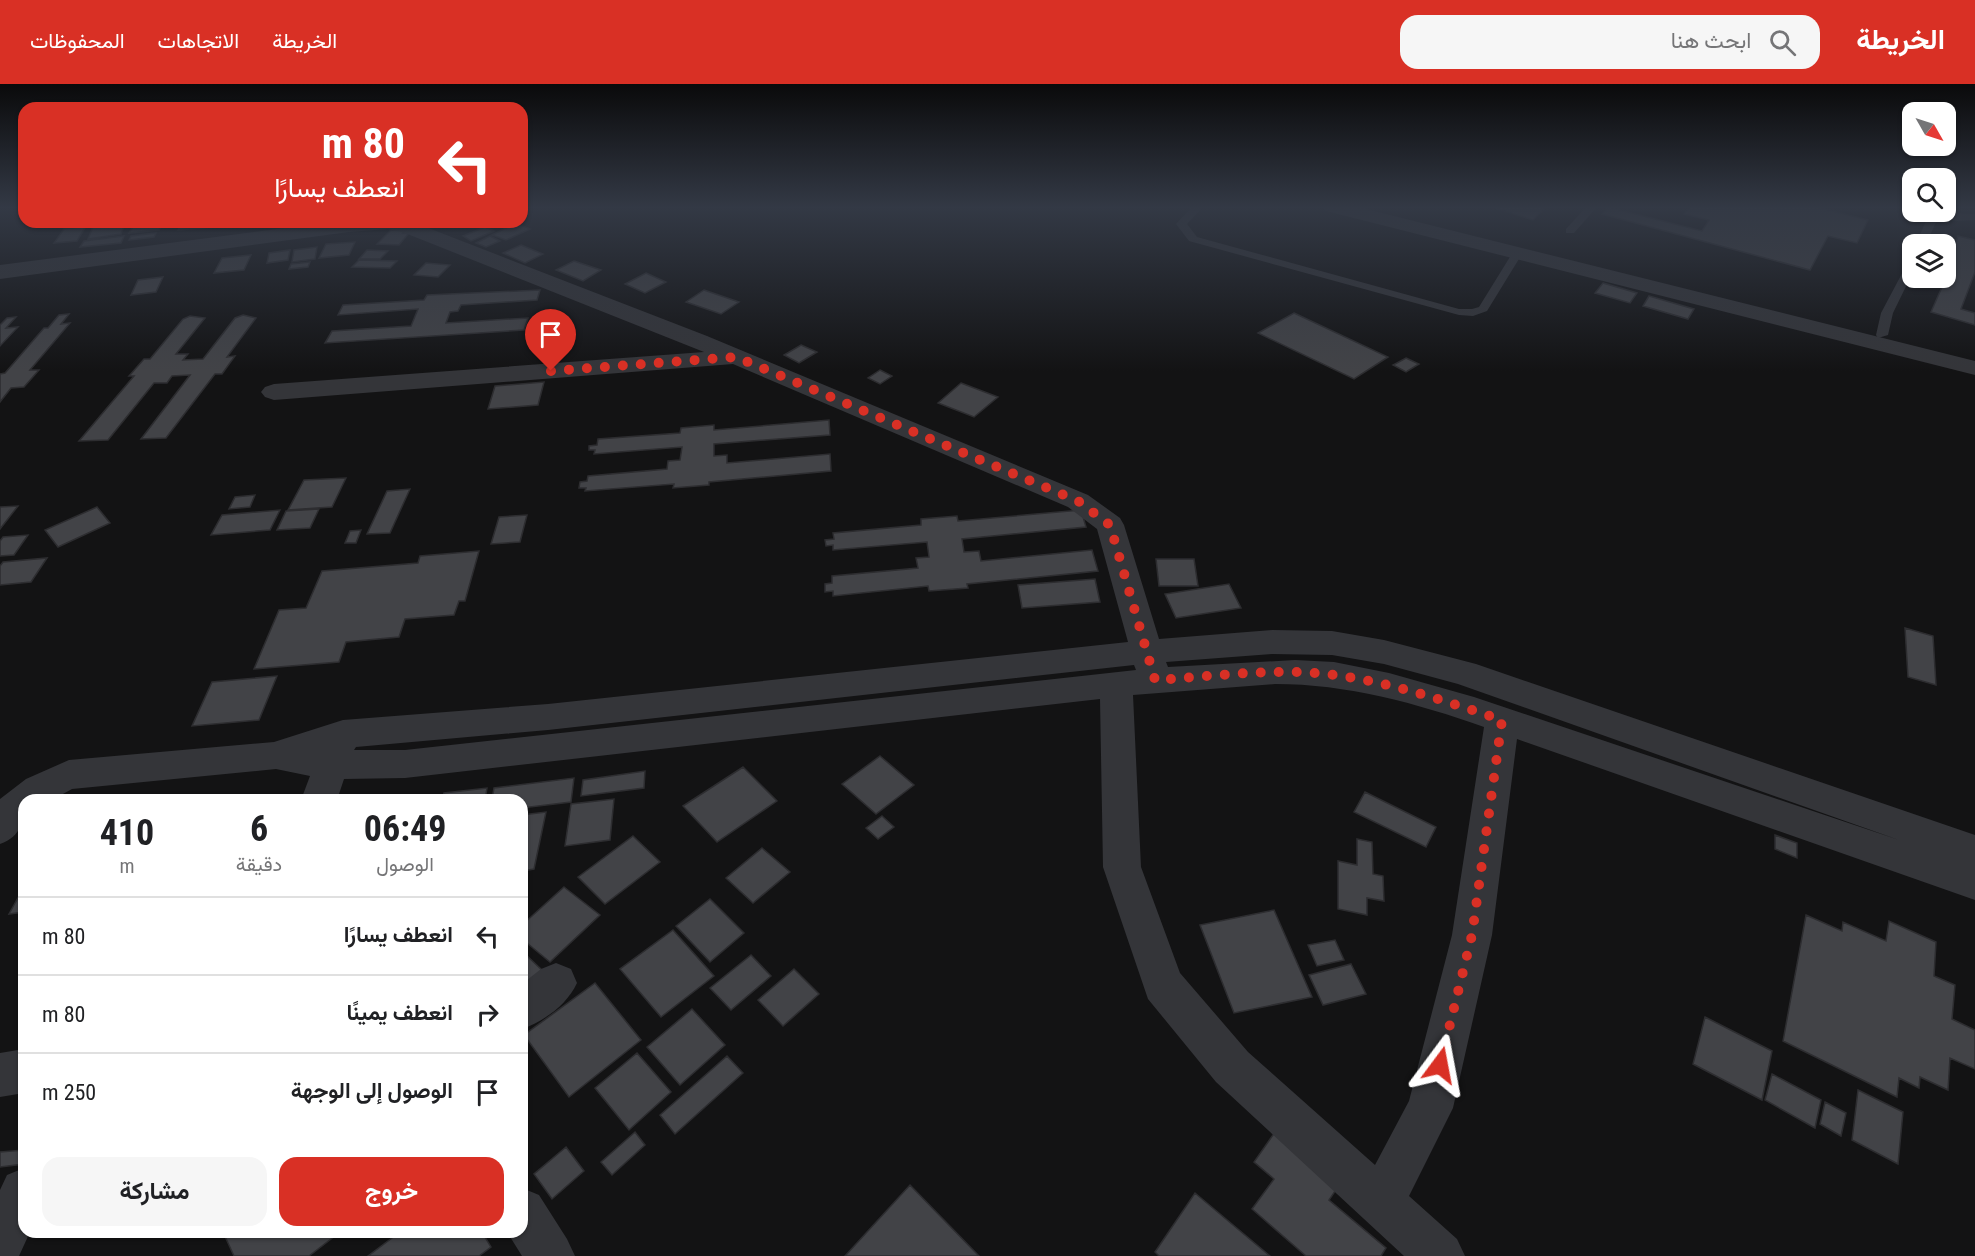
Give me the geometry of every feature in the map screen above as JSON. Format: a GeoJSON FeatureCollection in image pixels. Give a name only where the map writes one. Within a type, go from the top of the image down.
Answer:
{"type":"FeatureCollection","features":[{"type":"Feature","properties":{"kind":"street"},"geometry":{"type":"LineString","coordinates":[[0,272],[82,262]]}},
{"type":"Feature","properties":{"kind":"street"},"geometry":{"type":"LineString","coordinates":[[496,262],[736,357],[1017,474],[1092,510],[1110,525],[1139,672],[1122,867],[1163,985],[1232,1067],[1440,1256]]}},
{"type":"Feature","properties":{"kind":"street"},"geometry":{"type":"LineString","coordinates":[[1548,262],[1975,368]]}},
{"type":"Feature","properties":{"kind":"street"},"geometry":{"type":"LineString","coordinates":[[1588,262],[1975,358]]}},
{"type":"Feature","properties":{"kind":"street"},"geometry":{"type":"LineString","coordinates":[[274,392],[736,357]]}},
{"type":"Feature","properties":{"kind":"street"},"geometry":{"type":"LineString","coordinates":[[30,794],[45,784],[69,775],[337,750],[405,764],[1139,672],[1282,642],[1332,643],[1384,652],[1464,673],[1975,851]]}},
{"type":"Feature","properties":{"kind":"street"},"geometry":{"type":"LineString","coordinates":[[1139,672],[1316,673],[1377,683],[1502,720],[1975,883]]}},
{"type":"Feature","properties":{"kind":"street"},"geometry":{"type":"LineString","coordinates":[[1380,1203],[1430,1108],[1472,935],[1502,720]]}},
{"type":"Feature","properties":{"kind":"street"},"geometry":{"type":"LineString","coordinates":[[322,794],[337,750]]}},
{"type":"Feature","properties":{"kind":"street"},"geometry":{"type":"LineString","coordinates":[[0,828],[8,813],[18,804]]}},
{"type":"Feature","properties":{"kind":"street"},"geometry":{"type":"LineString","coordinates":[[528,1004],[556,983]]}},
{"type":"Feature","properties":{"kind":"street"},"geometry":{"type":"LineString","coordinates":[[0,1075],[18,1072]]}},
{"type":"Feature","properties":{"kind":"street"},"geometry":{"type":"LineString","coordinates":[[0,1242],[18,1204]]}},
{"type":"Feature","properties":{"kind":"lane"},"geometry":{"type":"LineString","coordinates":[[1273,262],[1459,312],[1483,309],[1512,262]]}},
{"type":"Feature","properties":{"kind":"lane"},"geometry":{"type":"LineString","coordinates":[[1882,334],[1887,313],[1902,284]]}},
{"type":"Feature","properties":{"kind":"building"},"geometry":{"type":"Polygon","coordinates":[[[220,262],[248,262],[244,270],[214,273],[220,262]]]}},
{"type":"Feature","properties":{"kind":"building"},"geometry":{"type":"Polygon","coordinates":[[[310,262],[308,267],[289,269],[291,264],[310,262]]]}},
{"type":"Feature","properties":{"kind":"building"},"geometry":{"type":"Polygon","coordinates":[[[357,262],[396,262],[390,268],[352,267],[357,262]]]}},
{"type":"Feature","properties":{"kind":"building"},"geometry":{"type":"Polygon","coordinates":[[[576,262],[601,270],[583,281],[556,270],[576,262]]]}},
{"type":"Feature","properties":{"kind":"building"},"geometry":{"type":"Polygon","coordinates":[[[1779,262],[1814,262],[1810,270],[1779,262]]]}},
{"type":"Feature","properties":{"kind":"building"},"geometry":{"type":"Polygon","coordinates":[[[1956,262],[1975,262],[1975,272],[1961,309],[1975,313],[1975,325],[1931,312],[1942,288],[1956,288],[1956,262]]]}},
{"type":"Feature","properties":{"kind":"building"},"geometry":{"type":"Polygon","coordinates":[[[426,263],[450,265],[438,277],[414,275],[426,263]]]}},
{"type":"Feature","properties":{"kind":"building"},"geometry":{"type":"Polygon","coordinates":[[[646,273],[666,282],[645,293],[625,284],[646,273]]]}},
{"type":"Feature","properties":{"kind":"building"},"geometry":{"type":"Polygon","coordinates":[[[163,277],[156,292],[131,295],[138,280],[163,277]]]}},
{"type":"Feature","properties":{"kind":"building"},"geometry":{"type":"Polygon","coordinates":[[[1603,283],[1637,293],[1630,303],[1595,293],[1603,283]]]}},
{"type":"Feature","properties":{"kind":"building"},"geometry":{"type":"Polygon","coordinates":[[[540,290],[537,300],[461,305],[458,311],[450,312],[446,323],[528,318],[524,330],[325,343],[332,331],[411,326],[418,309],[338,315],[343,305],[424,300],[427,295],[540,290]]]}},
{"type":"Feature","properties":{"kind":"building"},"geometry":{"type":"Polygon","coordinates":[[[704,290],[739,302],[721,314],[686,302],[704,290]]]}},
{"type":"Feature","properties":{"kind":"building"},"geometry":{"type":"Polygon","coordinates":[[[1649,296],[1694,309],[1688,319],[1643,306],[1649,296]]]}},
{"type":"Feature","properties":{"kind":"building"},"geometry":{"type":"Polygon","coordinates":[[[1294,313],[1388,357],[1354,379],[1258,333],[1294,313]]]}},
{"type":"Feature","properties":{"kind":"building"},"geometry":{"type":"Polygon","coordinates":[[[69,314],[61,324],[70,323],[30,370],[39,370],[24,387],[11,388],[0,402],[0,374],[5,373],[44,328],[48,328],[59,315],[69,314]]]}},
{"type":"Feature","properties":{"kind":"building"},"geometry":{"type":"Polygon","coordinates":[[[243,315],[256,318],[227,357],[235,356],[222,374],[215,374],[166,438],[141,439],[190,375],[172,376],[167,383],[154,383],[108,440],[79,441],[134,376],[129,376],[144,359],[150,359],[183,319],[190,316],[205,318],[176,354],[188,354],[183,360],[203,359],[235,318],[243,315]]]}},
{"type":"Feature","properties":{"kind":"building"},"geometry":{"type":"Polygon","coordinates":[[[16,317],[6,328],[18,327],[0,346],[0,325],[7,318],[16,317]]]}},
{"type":"Feature","properties":{"kind":"building"},"geometry":{"type":"Polygon","coordinates":[[[801,345],[817,352],[799,363],[784,355],[801,345]]]}},
{"type":"Feature","properties":{"kind":"building"},"geometry":{"type":"Polygon","coordinates":[[[1406,358],[1419,364],[1406,372],[1393,365],[1406,358]]]}},
{"type":"Feature","properties":{"kind":"building"},"geometry":{"type":"Polygon","coordinates":[[[880,370],[892,376],[880,384],[868,378],[880,370]]]}},
{"type":"Feature","properties":{"kind":"building"},"geometry":{"type":"Polygon","coordinates":[[[544,382],[538,405],[488,409],[495,386],[544,382]]]}},
{"type":"Feature","properties":{"kind":"building"},"geometry":{"type":"Polygon","coordinates":[[[961,383],[998,397],[974,417],[938,403],[961,383]]]}},
{"type":"Feature","properties":{"kind":"building"},"geometry":{"type":"Polygon","coordinates":[[[829,420],[830,435],[714,444],[714,456],[727,455],[727,463],[830,454],[831,471],[709,482],[709,485],[673,488],[674,484],[585,491],[586,488],[579,488],[580,482],[587,481],[588,476],[667,469],[668,461],[680,460],[682,447],[594,454],[595,450],[589,450],[589,446],[597,445],[598,439],[680,433],[681,428],[714,425],[714,430],[829,420]]]}},
{"type":"Feature","properties":{"kind":"building"},"geometry":{"type":"Polygon","coordinates":[[[346,478],[332,507],[288,510],[304,480],[346,478]]]}},
{"type":"Feature","properties":{"kind":"building"},"geometry":{"type":"Polygon","coordinates":[[[410,489],[390,533],[367,534],[387,491],[410,489]]]}},
{"type":"Feature","properties":{"kind":"building"},"geometry":{"type":"Polygon","coordinates":[[[255,495],[250,507],[229,509],[235,497],[255,495]]]}},
{"type":"Feature","properties":{"kind":"building"},"geometry":{"type":"Polygon","coordinates":[[[18,506],[0,529],[0,507],[18,506]]]}},
{"type":"Feature","properties":{"kind":"building"},"geometry":{"type":"Polygon","coordinates":[[[97,507],[110,523],[58,547],[45,530],[97,507]]]}},
{"type":"Feature","properties":{"kind":"building"},"geometry":{"type":"Polygon","coordinates":[[[319,509],[310,528],[277,530],[286,511],[319,509]]]}},
{"type":"Feature","properties":{"kind":"building"},"geometry":{"type":"Polygon","coordinates":[[[280,510],[270,530],[211,535],[222,515],[280,510]]]}},
{"type":"Feature","properties":{"kind":"building"},"geometry":{"type":"Polygon","coordinates":[[[1081,510],[1086,527],[962,539],[964,552],[979,551],[981,561],[1092,550],[1098,571],[967,584],[968,588],[929,591],[928,586],[833,596],[833,591],[825,592],[825,584],[832,583],[832,576],[918,568],[916,558],[929,557],[927,542],[833,550],[833,545],[826,546],[825,540],[834,539],[833,533],[921,525],[921,519],[957,516],[958,521],[1081,510]]]}},
{"type":"Feature","properties":{"kind":"building"},"geometry":{"type":"Polygon","coordinates":[[[527,515],[520,542],[491,544],[499,517],[527,515]]]}},
{"type":"Feature","properties":{"kind":"building"},"geometry":{"type":"Polygon","coordinates":[[[361,530],[356,543],[345,543],[350,531],[361,530]]]}},
{"type":"Feature","properties":{"kind":"building"},"geometry":{"type":"Polygon","coordinates":[[[28,535],[14,555],[0,556],[0,541],[3,537],[28,535]]]}},
{"type":"Feature","properties":{"kind":"building"},"geometry":{"type":"Polygon","coordinates":[[[479,551],[465,601],[459,601],[454,615],[405,619],[399,637],[346,642],[339,662],[254,669],[279,610],[306,608],[322,571],[418,563],[420,556],[479,551]]]}},
{"type":"Feature","properties":{"kind":"building"},"geometry":{"type":"Polygon","coordinates":[[[47,558],[31,582],[0,585],[0,566],[3,562],[47,558]]]}},
{"type":"Feature","properties":{"kind":"building"},"geometry":{"type":"Polygon","coordinates":[[[1156,559],[1194,559],[1198,586],[1159,586],[1156,559]]]}},
{"type":"Feature","properties":{"kind":"building"},"geometry":{"type":"Polygon","coordinates":[[[1095,579],[1100,602],[1022,608],[1018,585],[1095,579]]]}},
{"type":"Feature","properties":{"kind":"building"},"geometry":{"type":"Polygon","coordinates":[[[1229,584],[1241,608],[1176,618],[1165,594],[1229,584]]]}},
{"type":"Feature","properties":{"kind":"building"},"geometry":{"type":"Polygon","coordinates":[[[1905,628],[1933,636],[1936,685],[1908,677],[1905,628]]]}},
{"type":"Feature","properties":{"kind":"building"},"geometry":{"type":"Polygon","coordinates":[[[277,676],[259,720],[192,726],[212,682],[277,676]]]}},
{"type":"Feature","properties":{"kind":"building"},"geometry":{"type":"Polygon","coordinates":[[[880,756],[914,785],[876,814],[842,784],[880,756]]]}},
{"type":"Feature","properties":{"kind":"building"},"geometry":{"type":"Polygon","coordinates":[[[743,767],[777,801],[717,842],[683,806],[743,767]]]}},
{"type":"Feature","properties":{"kind":"building"},"geometry":{"type":"Polygon","coordinates":[[[645,771],[644,788],[581,796],[583,780],[645,771]]]}},
{"type":"Feature","properties":{"kind":"building"},"geometry":{"type":"Polygon","coordinates":[[[574,778],[571,802],[528,807],[528,794],[493,794],[494,788],[574,778]]]}},
{"type":"Feature","properties":{"kind":"building"},"geometry":{"type":"Polygon","coordinates":[[[487,788],[486,794],[444,793],[487,788]]]}},
{"type":"Feature","properties":{"kind":"building"},"geometry":{"type":"Polygon","coordinates":[[[1365,792],[1436,827],[1426,847],[1354,812],[1365,792]]]}},
{"type":"Feature","properties":{"kind":"building"},"geometry":{"type":"Polygon","coordinates":[[[614,799],[610,840],[565,846],[571,804],[614,799]]]}},
{"type":"Feature","properties":{"kind":"building"},"geometry":{"type":"Polygon","coordinates":[[[546,812],[534,869],[528,870],[528,814],[546,812]]]}},
{"type":"Feature","properties":{"kind":"building"},"geometry":{"type":"Polygon","coordinates":[[[882,816],[894,827],[878,839],[866,828],[882,816]]]}},
{"type":"Feature","properties":{"kind":"building"},"geometry":{"type":"Polygon","coordinates":[[[1775,835],[1797,843],[1797,858],[1775,849],[1775,835]]]}},
{"type":"Feature","properties":{"kind":"building"},"geometry":{"type":"Polygon","coordinates":[[[633,836],[660,862],[605,904],[578,877],[633,836]]]}},
{"type":"Feature","properties":{"kind":"building"},"geometry":{"type":"Polygon","coordinates":[[[1357,839],[1372,842],[1373,874],[1383,876],[1384,901],[1367,898],[1367,915],[1338,909],[1338,861],[1357,865],[1357,839]]]}},
{"type":"Feature","properties":{"kind":"building"},"geometry":{"type":"Polygon","coordinates":[[[762,848],[790,872],[753,903],[726,878],[762,848]]]}},
{"type":"Feature","properties":{"kind":"building"},"geometry":{"type":"Polygon","coordinates":[[[564,887],[600,915],[550,962],[528,944],[528,920],[564,887]]]}},
{"type":"Feature","properties":{"kind":"building"},"geometry":{"type":"Polygon","coordinates":[[[18,898],[18,913],[9,914],[18,898]]]}},
{"type":"Feature","properties":{"kind":"building"},"geometry":{"type":"Polygon","coordinates":[[[710,899],[744,933],[710,962],[676,926],[710,899]]]}},
{"type":"Feature","properties":{"kind":"building"},"geometry":{"type":"Polygon","coordinates":[[[1274,910],[1312,997],[1234,1013],[1200,925],[1274,910]]]}},
{"type":"Feature","properties":{"kind":"building"},"geometry":{"type":"Polygon","coordinates":[[[1806,915],[1842,931],[1843,922],[1886,941],[1889,921],[1936,942],[1934,976],[1955,985],[1952,1019],[1975,1030],[1975,1069],[1950,1058],[1948,1090],[1920,1077],[1919,1088],[1899,1078],[1897,1097],[1783,1041],[1806,915]]]}},
{"type":"Feature","properties":{"kind":"building"},"geometry":{"type":"Polygon","coordinates":[[[673,930],[714,976],[661,1017],[620,969],[673,930]]]}},
{"type":"Feature","properties":{"kind":"building"},"geometry":{"type":"Polygon","coordinates":[[[1335,940],[1344,960],[1317,966],[1308,945],[1335,940]]]}},
{"type":"Feature","properties":{"kind":"building"},"geometry":{"type":"Polygon","coordinates":[[[751,955],[771,976],[731,1010],[710,988],[751,955]]]}},
{"type":"Feature","properties":{"kind":"building"},"geometry":{"type":"Polygon","coordinates":[[[528,957],[545,973],[528,989],[528,957]]]}},
{"type":"Feature","properties":{"kind":"building"},"geometry":{"type":"Polygon","coordinates":[[[1351,964],[1366,994],[1323,1005],[1309,975],[1351,964]]]}},
{"type":"Feature","properties":{"kind":"building"},"geometry":{"type":"Polygon","coordinates":[[[794,969],[819,994],[783,1026],[758,1000],[794,969]]]}},
{"type":"Feature","properties":{"kind":"building"},"geometry":{"type":"Polygon","coordinates":[[[595,983],[641,1040],[569,1097],[528,1041],[528,1032],[595,983]]]}},
{"type":"Feature","properties":{"kind":"building"},"geometry":{"type":"Polygon","coordinates":[[[692,1009],[725,1045],[680,1085],[647,1047],[692,1009]]]}},
{"type":"Feature","properties":{"kind":"building"},"geometry":{"type":"Polygon","coordinates":[[[1705,1017],[1772,1051],[1762,1100],[1693,1064],[1705,1017]]]}},
{"type":"Feature","properties":{"kind":"building"},"geometry":{"type":"Polygon","coordinates":[[[637,1053],[671,1092],[629,1130],[595,1088],[637,1053]]]}},
{"type":"Feature","properties":{"kind":"building"},"geometry":{"type":"Polygon","coordinates":[[[727,1056],[743,1073],[675,1134],[660,1115],[727,1056]]]}},
{"type":"Feature","properties":{"kind":"building"},"geometry":{"type":"Polygon","coordinates":[[[1772,1074],[1821,1100],[1815,1128],[1765,1100],[1772,1074]]]}},
{"type":"Feature","properties":{"kind":"building"},"geometry":{"type":"Polygon","coordinates":[[[1858,1090],[1903,1112],[1898,1164],[1852,1140],[1858,1090]]]}},
{"type":"Feature","properties":{"kind":"building"},"geometry":{"type":"Polygon","coordinates":[[[1825,1102],[1846,1113],[1841,1136],[1820,1124],[1825,1102]]]}},
{"type":"Feature","properties":{"kind":"building"},"geometry":{"type":"Polygon","coordinates":[[[1280,1125],[1344,1178],[1329,1200],[1386,1248],[1381,1256],[1306,1256],[1252,1209],[1274,1179],[1254,1162],[1280,1125]]]}},
{"type":"Feature","properties":{"kind":"building"},"geometry":{"type":"Polygon","coordinates":[[[635,1132],[645,1145],[612,1175],[601,1162],[635,1132]]]}},
{"type":"Feature","properties":{"kind":"building"},"geometry":{"type":"Polygon","coordinates":[[[566,1147],[584,1171],[552,1199],[534,1174],[566,1147]]]}},
{"type":"Feature","properties":{"kind":"building"},"geometry":{"type":"Polygon","coordinates":[[[18,1150],[18,1165],[0,1167],[0,1152],[18,1150]]]}},
{"type":"Feature","properties":{"kind":"building"},"geometry":{"type":"Polygon","coordinates":[[[910,1185],[979,1256],[845,1256],[910,1185]]]}},
{"type":"Feature","properties":{"kind":"building"},"geometry":{"type":"Polygon","coordinates":[[[1195,1193],[1270,1256],[1159,1256],[1155,1252],[1195,1193]]]}},
{"type":"Feature","properties":{"kind":"building"},"geometry":{"type":"Polygon","coordinates":[[[226,1238],[332,1238],[309,1256],[234,1256],[226,1238]]]}},
{"type":"Feature","properties":{"kind":"building"},"geometry":{"type":"Polygon","coordinates":[[[392,1238],[486,1238],[491,1247],[479,1256],[368,1256],[392,1238]]]}},
{"type":"Feature","properties":{"kind":"route"},"geometry":{"type":"LineString","coordinates":[[551,371],[736,357],[1078,501],[1110,525],[1155,680],[1275,672],[1316,673],[1377,683],[1462,706],[1502,720],[1472,935],[1440,1065]]}}]}
